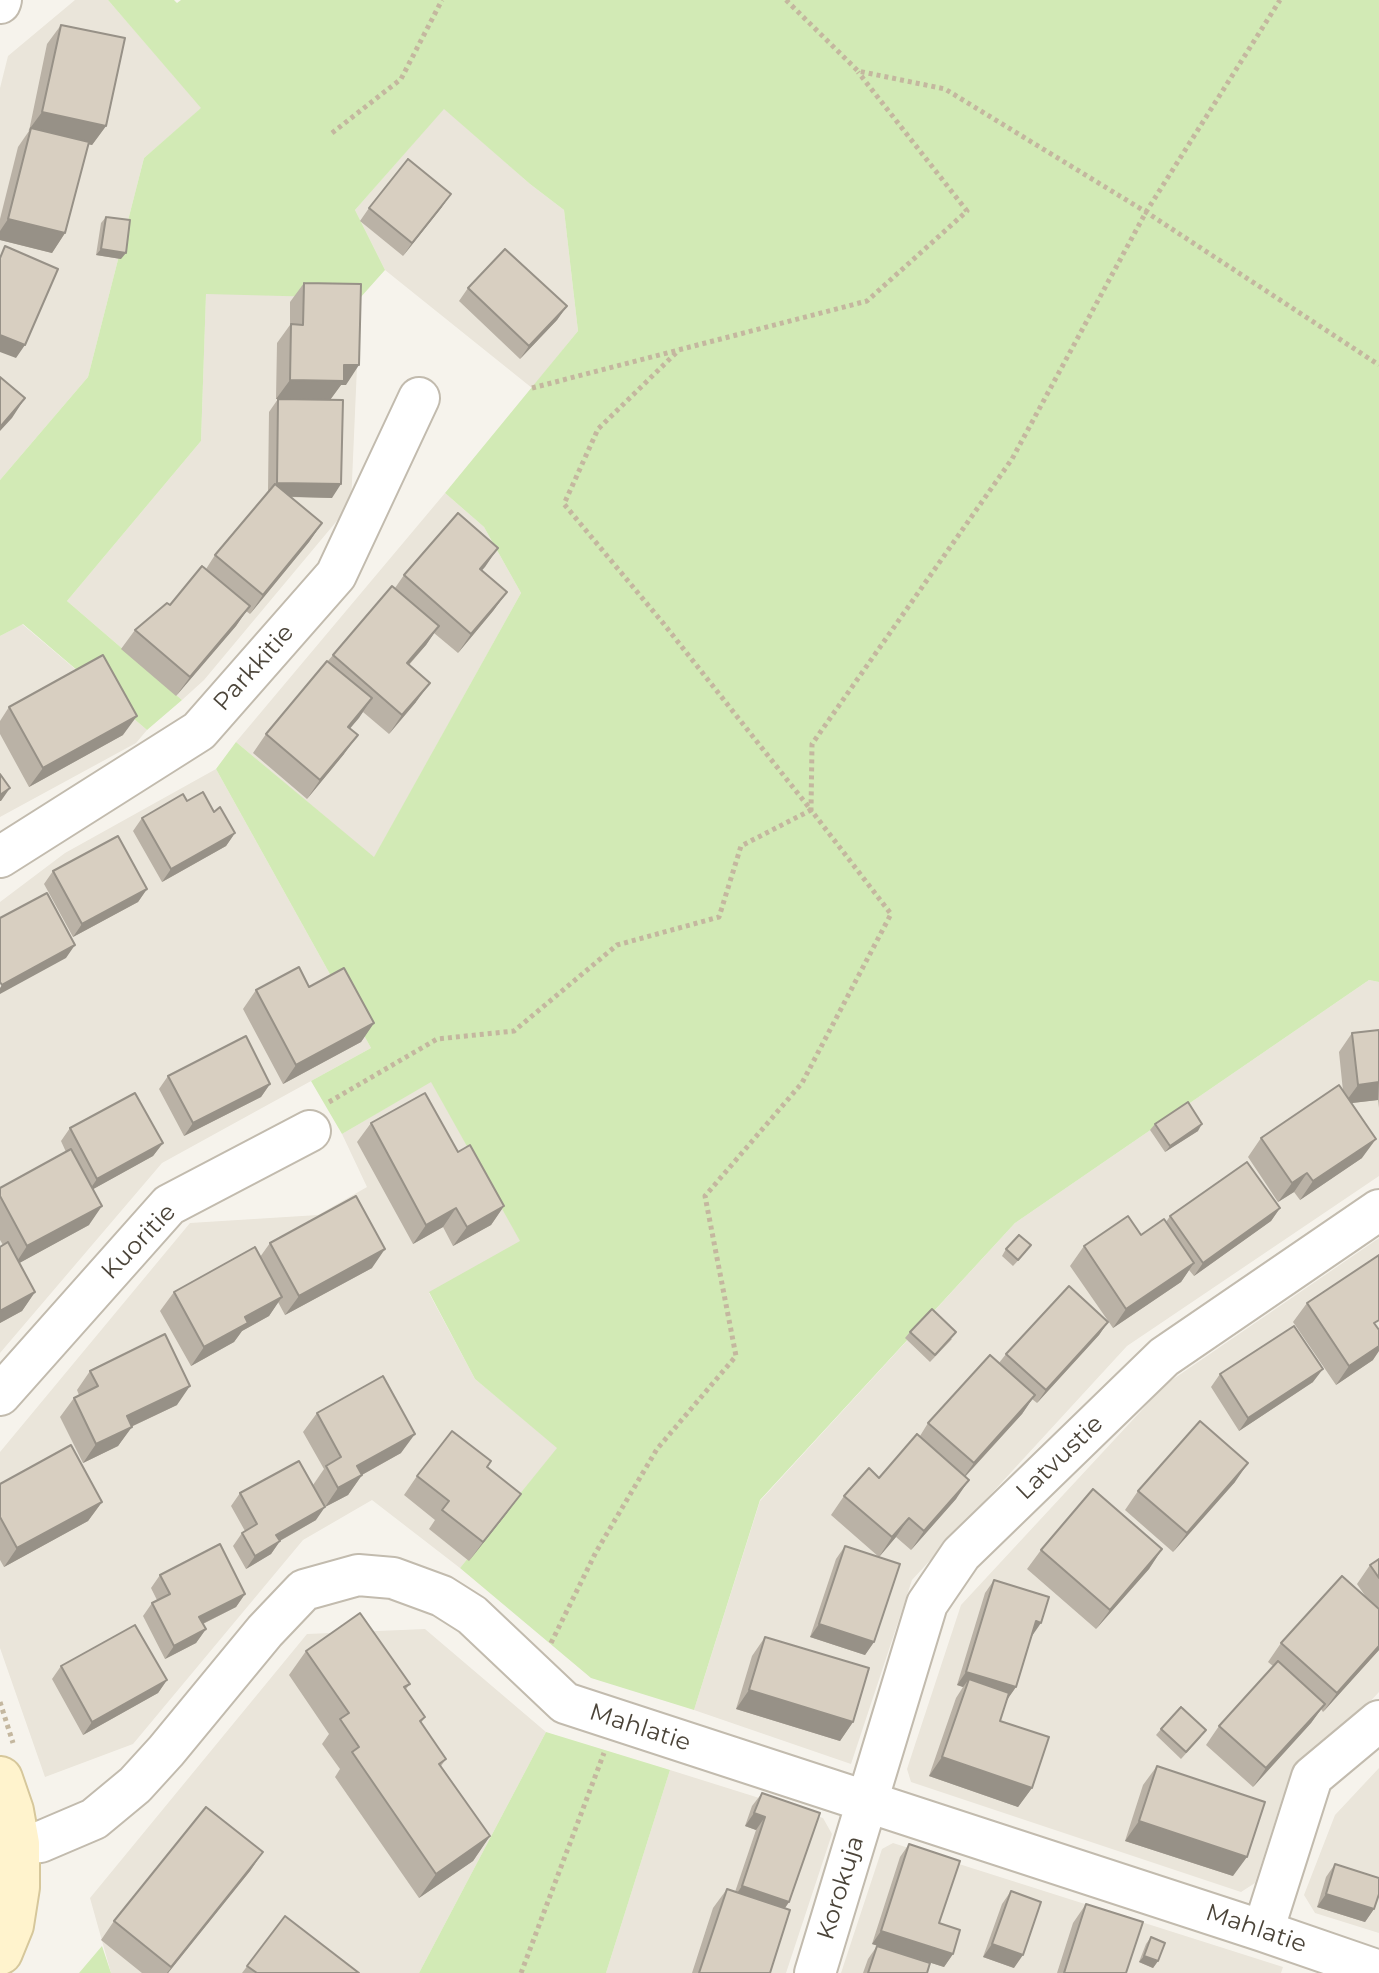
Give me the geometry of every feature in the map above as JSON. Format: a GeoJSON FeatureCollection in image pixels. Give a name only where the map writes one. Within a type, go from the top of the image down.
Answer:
{"type":"FeatureCollection","features":[{"type":"Feature","properties":{"kind":"street","name":"Parkkitie"},"geometry":{"type":"LineString","coordinates":[[0,857],[199,731],[336,575],[419,398]]}},
{"type":"Feature","properties":{"kind":"street","name":"Kuoritie"},"geometry":{"type":"LineString","coordinates":[[0,1395],[169,1205],[317,1118]]}},
{"type":"Feature","properties":{"kind":"street","name":"Latvustie"},"geometry":{"type":"LineString","coordinates":[[867,1803],[927,1604],[961,1554],[1164,1357],[1379,1210]]}},
{"type":"Feature","properties":{"kind":"street","name":"Mahlatie"},"geometry":{"type":"LineString","coordinates":[[17,1844],[40,1842],[94,1819],[135,1785],[265,1631],[304,1590],[358,1575],[393,1578],[442,1596],[472,1615],[565,1703],[1379,1971]]}},
{"type":"Feature","properties":{"kind":"street"},"geometry":{"type":"LineString","coordinates":[[1263,1931],[1312,1777],[1379,1721]]}},
{"type":"Feature","properties":{"kind":"street"},"geometry":{"type":"LineString","coordinates":[[0,1779],[11,1811],[17,1844],[17,1887],[11,1925],[0,1952]]}},
{"type":"Feature","properties":{"kind":"street","name":"Korokuja"},"geometry":{"type":"LineString","coordinates":[[815,1973],[867,1803]]}},
{"type":"Feature","properties":{"kind":"path"},"geometry":{"type":"LineString","coordinates":[[332,133],[401,79],[442,0]]}},
{"type":"Feature","properties":{"kind":"path"},"geometry":{"type":"LineString","coordinates":[[532,388],[867,301],[967,211],[858,71],[786,0]]}},
{"type":"Feature","properties":{"kind":"path"},"geometry":{"type":"LineString","coordinates":[[811,810],[812,744],[1012,459],[1146,212],[1280,0]]}},
{"type":"Feature","properties":{"kind":"path"},"geometry":{"type":"LineString","coordinates":[[858,71],[945,89],[1146,212],[1379,365]]}},
{"type":"Feature","properties":{"kind":"path"},"geometry":{"type":"LineString","coordinates":[[535,1676],[596,1552],[657,1449],[736,1356],[705,1196],[802,1083],[891,914],[663,623],[564,504],[598,429],[679,350]]}},
{"type":"Feature","properties":{"kind":"path"},"geometry":{"type":"LineString","coordinates":[[317,1118],[437,1039],[514,1031],[617,945],[719,917],[741,846],[811,810]]}},
{"type":"Feature","properties":{"kind":"path"},"geometry":{"type":"LineString","coordinates":[[521,1973],[616,1720]]}},
{"type":"Feature","properties":{"kind":"shaded area"},"geometry":{"type":"Polygon","coordinates":[[[75,0],[108,0],[202,108],[144,158],[88,377],[0,480],[0,88],[8,56],[75,0]]]}},
{"type":"Feature","properties":{"kind":"shaded area"},"geometry":{"type":"Polygon","coordinates":[[[444,108],[564,210],[578,331],[532,388],[385,270],[355,210],[444,108]]]}},
{"type":"Feature","properties":{"kind":"shaded area"},"geometry":{"type":"Polygon","coordinates":[[[206,293],[360,298],[351,504],[204,680],[182,700],[67,601],[201,441],[206,293]]]}},
{"type":"Feature","properties":{"kind":"shaded area"},"geometry":{"type":"Polygon","coordinates":[[[445,493],[484,527],[521,593],[374,858],[236,742],[445,493]]]}},
{"type":"Feature","properties":{"kind":"shaded area"},"geometry":{"type":"Polygon","coordinates":[[[22,624],[147,730],[136,743],[0,817],[0,636],[22,624]]]}},
{"type":"Feature","properties":{"kind":"shaded area"},"geometry":{"type":"Polygon","coordinates":[[[216,769],[371,1048],[162,1163],[0,1353],[0,902],[65,853],[216,769]]]}},
{"type":"Feature","properties":{"kind":"shaded area"},"geometry":{"type":"Polygon","coordinates":[[[1369,980],[1379,982],[1379,1176],[1127,1346],[912,1580],[851,1764],[694,1710],[760,1501],[1015,1223],[1369,980]]]}},
{"type":"Feature","properties":{"kind":"shaded area"},"geometry":{"type":"Polygon","coordinates":[[[431,1081],[521,1242],[429,1293],[475,1379],[558,1448],[460,1568],[372,1500],[303,1540],[133,1744],[45,1777],[0,1648],[0,1452],[190,1223],[318,1215],[367,1187],[342,1134],[431,1081]]]}},
{"type":"Feature","properties":{"kind":"shaded area"},"geometry":{"type":"Polygon","coordinates":[[[1379,1238],[1379,1692],[1283,1796],[1255,1883],[1241,1892],[911,1782],[907,1769],[961,1605],[1166,1384],[1379,1238]]]}},
{"type":"Feature","properties":{"kind":"shaded area"},"geometry":{"type":"Polygon","coordinates":[[[425,1629],[546,1732],[419,1973],[111,1973],[90,1898],[307,1634],[425,1629]]]}},
{"type":"Feature","properties":{"kind":"shaded area"},"geometry":{"type":"Polygon","coordinates":[[[1379,1768],[1379,1933],[1315,1913],[1304,1895],[1335,1815],[1379,1768]]]}},
{"type":"Feature","properties":{"kind":"shaded area"},"geometry":{"type":"Polygon","coordinates":[[[670,1770],[823,1818],[832,1834],[786,1973],[606,1973],[670,1770]]]}},
{"type":"Feature","properties":{"kind":"shaded area"},"geometry":{"type":"Polygon","coordinates":[[[893,1843],[1283,1967],[1281,1973],[841,1973],[882,1849],[893,1843]]]}},
{"type":"Feature","properties":{"kind":"green space"},"geometry":{"type":"Polygon","coordinates":[[[108,0],[174,0],[177,3],[181,0],[1379,0],[1379,982],[1369,980],[1015,1223],[760,1500],[694,1710],[591,1678],[460,1568],[557,1448],[475,1379],[429,1292],[520,1241],[431,1082],[342,1134],[311,1081],[371,1048],[216,769],[236,742],[374,857],[521,593],[484,527],[445,493],[578,331],[564,210],[444,109],[355,210],[385,270],[360,298],[206,294],[201,441],[67,601],[182,700],[147,730],[23,624],[0,636],[0,480],[88,377],[144,158],[201,108],[108,0]]]}},
{"type":"Feature","properties":{"kind":"green space"},"geometry":{"type":"Polygon","coordinates":[[[546,1732],[670,1770],[606,1973],[419,1973],[546,1732]]]}},
{"type":"Feature","properties":{"kind":"green space"},"geometry":{"type":"Polygon","coordinates":[[[102,1946],[111,1973],[79,1973],[102,1946]]]}},
{"type":"Feature","properties":{"kind":"building"},"geometry":{"type":"Polygon","coordinates":[[[61,25],[125,38],[106,126],[42,112],[61,25]]]}},
{"type":"Feature","properties":{"kind":"building"},"geometry":{"type":"Polygon","coordinates":[[[31,128],[89,142],[65,233],[8,219],[31,128]]]}},
{"type":"Feature","properties":{"kind":"building"},"geometry":{"type":"Polygon","coordinates":[[[408,159],[451,194],[412,243],[369,208],[408,159]]]}},
{"type":"Feature","properties":{"kind":"building"},"geometry":{"type":"Polygon","coordinates":[[[106,217],[130,220],[126,253],[101,249],[106,217]]]}},
{"type":"Feature","properties":{"kind":"building"},"geometry":{"type":"Polygon","coordinates":[[[5,246],[58,269],[25,345],[0,335],[0,258],[5,246]]]}},
{"type":"Feature","properties":{"kind":"building"},"geometry":{"type":"Polygon","coordinates":[[[505,249],[567,306],[529,346],[468,288],[505,249]]]}},
{"type":"Feature","properties":{"kind":"building"},"geometry":{"type":"Polygon","coordinates":[[[304,283],[361,284],[359,365],[344,365],[344,381],[290,380],[291,324],[303,325],[304,283]]]}},
{"type":"Feature","properties":{"kind":"building"},"geometry":{"type":"Polygon","coordinates":[[[0,377],[25,398],[0,427],[0,377]]]}},
{"type":"Feature","properties":{"kind":"building"},"geometry":{"type":"Polygon","coordinates":[[[278,399],[343,400],[341,484],[277,483],[278,399]]]}},
{"type":"Feature","properties":{"kind":"building"},"geometry":{"type":"Polygon","coordinates":[[[275,484],[322,523],[263,595],[215,555],[275,484]]]}},
{"type":"Feature","properties":{"kind":"building"},"geometry":{"type":"Polygon","coordinates":[[[458,513],[498,548],[480,569],[507,592],[471,634],[404,575],[458,513]]]}},
{"type":"Feature","properties":{"kind":"building"},"geometry":{"type":"Polygon","coordinates":[[[202,566],[250,606],[190,677],[135,630],[167,603],[170,605],[202,566]]]}},
{"type":"Feature","properties":{"kind":"building"},"geometry":{"type":"Polygon","coordinates":[[[392,586],[439,626],[407,663],[430,683],[402,715],[333,655],[392,586]]]}},
{"type":"Feature","properties":{"kind":"building"},"geometry":{"type":"Polygon","coordinates":[[[103,655],[137,716],[43,768],[9,707],[103,655]]]}},
{"type":"Feature","properties":{"kind":"building"},"geometry":{"type":"Polygon","coordinates":[[[327,661],[372,698],[348,727],[358,735],[320,780],[266,734],[327,661]]]}},
{"type":"Feature","properties":{"kind":"building"},"geometry":{"type":"Polygon","coordinates":[[[0,774],[10,788],[0,795],[0,774]]]}},
{"type":"Feature","properties":{"kind":"building"},"geometry":{"type":"Polygon","coordinates":[[[203,792],[214,812],[220,807],[235,833],[171,869],[142,818],[183,794],[187,801],[203,792]]]}},
{"type":"Feature","properties":{"kind":"building"},"geometry":{"type":"Polygon","coordinates":[[[118,836],[147,889],[82,924],[53,871],[118,836]]]}},
{"type":"Feature","properties":{"kind":"building"},"geometry":{"type":"Polygon","coordinates":[[[47,893],[75,945],[2,985],[0,918],[47,893]]]}},
{"type":"Feature","properties":{"kind":"building"},"geometry":{"type":"Polygon","coordinates":[[[299,967],[309,987],[344,968],[374,1023],[296,1065],[256,990],[299,967]]]}},
{"type":"Feature","properties":{"kind":"building"},"geometry":{"type":"Polygon","coordinates":[[[1379,1030],[1379,1082],[1358,1085],[1352,1033],[1379,1030]]]}},
{"type":"Feature","properties":{"kind":"building"},"geometry":{"type":"Polygon","coordinates":[[[246,1036],[270,1084],[193,1123],[168,1076],[246,1036]]]}},
{"type":"Feature","properties":{"kind":"building"},"geometry":{"type":"Polygon","coordinates":[[[1339,1085],[1376,1139],[1313,1181],[1307,1173],[1292,1183],[1261,1138],[1339,1085]]]}},
{"type":"Feature","properties":{"kind":"building"},"geometry":{"type":"Polygon","coordinates":[[[135,1093],[163,1143],[97,1179],[70,1128],[135,1093]]]}},
{"type":"Feature","properties":{"kind":"building"},"geometry":{"type":"Polygon","coordinates":[[[425,1093],[458,1152],[470,1145],[504,1206],[467,1227],[456,1208],[426,1225],[371,1123],[425,1093]]]}},
{"type":"Feature","properties":{"kind":"building"},"geometry":{"type":"Polygon","coordinates":[[[1188,1102],[1202,1124],[1170,1146],[1155,1124],[1188,1102]]]}},
{"type":"Feature","properties":{"kind":"building"},"geometry":{"type":"Polygon","coordinates":[[[71,1149],[102,1206],[27,1246],[0,1196],[0,1188],[71,1149]]]}},
{"type":"Feature","properties":{"kind":"building"},"geometry":{"type":"Polygon","coordinates":[[[1247,1162],[1280,1208],[1203,1263],[1170,1216],[1247,1162]]]}},
{"type":"Feature","properties":{"kind":"building"},"geometry":{"type":"Polygon","coordinates":[[[356,1196],[385,1249],[299,1296],[270,1243],[356,1196]]]}},
{"type":"Feature","properties":{"kind":"building"},"geometry":{"type":"Polygon","coordinates":[[[1128,1216],[1141,1235],[1164,1219],[1194,1263],[1126,1309],[1084,1246],[1128,1216]]]}},
{"type":"Feature","properties":{"kind":"building"},"geometry":{"type":"Polygon","coordinates":[[[1019,1235],[1031,1245],[1018,1260],[1006,1249],[1019,1235]]]}},
{"type":"Feature","properties":{"kind":"building"},"geometry":{"type":"Polygon","coordinates":[[[8,1242],[35,1292],[0,1311],[0,1247],[8,1242]]]}},
{"type":"Feature","properties":{"kind":"building"},"geometry":{"type":"Polygon","coordinates":[[[255,1247],[282,1297],[245,1317],[248,1323],[204,1347],[174,1292],[255,1247]]]}},
{"type":"Feature","properties":{"kind":"building"},"geometry":{"type":"Polygon","coordinates":[[[1379,1255],[1379,1320],[1374,1323],[1379,1330],[1379,1346],[1349,1366],[1307,1303],[1379,1255]]]}},
{"type":"Feature","properties":{"kind":"building"},"geometry":{"type":"Polygon","coordinates":[[[1069,1286],[1108,1322],[1046,1390],[1006,1354],[1069,1286]]]}},
{"type":"Feature","properties":{"kind":"building"},"geometry":{"type":"Polygon","coordinates":[[[932,1309],[956,1332],[935,1355],[910,1332],[932,1309]]]}},
{"type":"Feature","properties":{"kind":"building"},"geometry":{"type":"Polygon","coordinates":[[[1294,1326],[1323,1369],[1248,1418],[1220,1374],[1294,1326]]]}},
{"type":"Feature","properties":{"kind":"building"},"geometry":{"type":"Polygon","coordinates":[[[165,1334],[190,1386],[127,1416],[132,1427],[96,1444],[74,1398],[98,1386],[90,1371],[165,1334]]]}},
{"type":"Feature","properties":{"kind":"building"},"geometry":{"type":"Polygon","coordinates":[[[990,1355],[1035,1395],[974,1463],[928,1423],[990,1355]]]}},
{"type":"Feature","properties":{"kind":"building"},"geometry":{"type":"Polygon","coordinates":[[[383,1376],[415,1434],[357,1466],[362,1475],[338,1488],[326,1466],[341,1457],[317,1413],[383,1376]]]}},
{"type":"Feature","properties":{"kind":"building"},"geometry":{"type":"Polygon","coordinates":[[[1200,1421],[1248,1463],[1187,1533],[1138,1491],[1200,1421]]]}},
{"type":"Feature","properties":{"kind":"building"},"geometry":{"type":"Polygon","coordinates":[[[452,1431],[491,1461],[487,1467],[521,1494],[483,1542],[442,1510],[449,1501],[417,1476],[452,1431]]]}},
{"type":"Feature","properties":{"kind":"building"},"geometry":{"type":"Polygon","coordinates":[[[917,1434],[969,1480],[924,1531],[909,1518],[892,1537],[844,1496],[869,1468],[879,1478],[917,1434]]]}},
{"type":"Feature","properties":{"kind":"building"},"geometry":{"type":"Polygon","coordinates":[[[71,1445],[102,1502],[17,1548],[0,1517],[0,1484],[71,1445]]]}},
{"type":"Feature","properties":{"kind":"building"},"geometry":{"type":"Polygon","coordinates":[[[299,1461],[325,1507],[276,1535],[280,1541],[255,1556],[242,1533],[257,1524],[240,1493],[299,1461]]]}},
{"type":"Feature","properties":{"kind":"building"},"geometry":{"type":"Polygon","coordinates":[[[1093,1489],[1162,1549],[1110,1610],[1041,1550],[1093,1489]]]}},
{"type":"Feature","properties":{"kind":"building"},"geometry":{"type":"Polygon","coordinates":[[[220,1544],[245,1594],[199,1617],[206,1629],[174,1646],[152,1603],[170,1594],[160,1575],[220,1544]]]}},
{"type":"Feature","properties":{"kind":"building"},"geometry":{"type":"Polygon","coordinates":[[[845,1546],[900,1564],[874,1642],[819,1624],[845,1546]]]}},
{"type":"Feature","properties":{"kind":"building"},"geometry":{"type":"Polygon","coordinates":[[[1379,1559],[1379,1578],[1370,1565],[1379,1559]]]}},
{"type":"Feature","properties":{"kind":"building"},"geometry":{"type":"Polygon","coordinates":[[[1342,1576],[1379,1609],[1379,1646],[1337,1693],[1281,1643],[1342,1576]]]}},
{"type":"Feature","properties":{"kind":"building"},"geometry":{"type":"Polygon","coordinates":[[[994,1580],[1049,1597],[1041,1623],[1036,1621],[1016,1687],[966,1672],[994,1580]]]}},
{"type":"Feature","properties":{"kind":"building"},"geometry":{"type":"Polygon","coordinates":[[[360,1613],[410,1684],[404,1687],[425,1717],[420,1721],[446,1759],[439,1764],[490,1836],[436,1874],[352,1752],[359,1747],[340,1719],[349,1713],[306,1651],[360,1613]]]}},
{"type":"Feature","properties":{"kind":"building"},"geometry":{"type":"Polygon","coordinates":[[[135,1625],[167,1680],[92,1722],[61,1666],[135,1625]]]}},
{"type":"Feature","properties":{"kind":"building"},"geometry":{"type":"Polygon","coordinates":[[[765,1637],[869,1668],[853,1722],[749,1690],[765,1637]]]}},
{"type":"Feature","properties":{"kind":"building"},"geometry":{"type":"Polygon","coordinates":[[[1278,1661],[1325,1704],[1266,1768],[1219,1726],[1278,1661]]]}},
{"type":"Feature","properties":{"kind":"building"},"geometry":{"type":"Polygon","coordinates":[[[969,1679],[1009,1693],[1000,1721],[1049,1737],[1032,1788],[942,1757],[969,1679]]]}},
{"type":"Feature","properties":{"kind":"building"},"geometry":{"type":"Polygon","coordinates":[[[1181,1707],[1206,1730],[1186,1752],[1161,1729],[1181,1707]]]}},
{"type":"Feature","properties":{"kind":"building"},"geometry":{"type":"Polygon","coordinates":[[[1157,1766],[1265,1802],[1247,1857],[1139,1821],[1157,1766]]]}},
{"type":"Feature","properties":{"kind":"building"},"geometry":{"type":"Polygon","coordinates":[[[762,1793],[820,1813],[789,1902],[742,1886],[765,1817],[754,1813],[762,1793]]]}},
{"type":"Feature","properties":{"kind":"building"},"geometry":{"type":"Polygon","coordinates":[[[206,1807],[263,1852],[171,1967],[114,1921],[206,1807]]]}},
{"type":"Feature","properties":{"kind":"building"},"geometry":{"type":"Polygon","coordinates":[[[909,1844],[960,1861],[939,1923],[960,1930],[953,1954],[881,1931],[909,1844]]]}},
{"type":"Feature","properties":{"kind":"building"},"geometry":{"type":"Polygon","coordinates":[[[1335,1864],[1379,1878],[1379,1894],[1374,1909],[1326,1894],[1335,1864]]]}},
{"type":"Feature","properties":{"kind":"building"},"geometry":{"type":"Polygon","coordinates":[[[727,1889],[790,1910],[770,1973],[699,1973],[727,1889]]]}},
{"type":"Feature","properties":{"kind":"building"},"geometry":{"type":"Polygon","coordinates":[[[1011,1891],[1041,1902],[1023,1955],[992,1944],[1011,1891]]]}},
{"type":"Feature","properties":{"kind":"building"},"geometry":{"type":"Polygon","coordinates":[[[1086,1904],[1143,1922],[1126,1973],[1064,1973],[1086,1904]]]}},
{"type":"Feature","properties":{"kind":"building"},"geometry":{"type":"Polygon","coordinates":[[[285,1916],[359,1973],[257,1973],[247,1966],[285,1916]]]}},
{"type":"Feature","properties":{"kind":"building"},"geometry":{"type":"Polygon","coordinates":[[[1151,1937],[1165,1943],[1158,1961],[1144,1956],[1151,1937]]]}},
{"type":"Feature","properties":{"kind":"building"},"geometry":{"type":"Polygon","coordinates":[[[877,1946],[930,1963],[927,1973],[868,1973],[877,1946]]]}}]}
